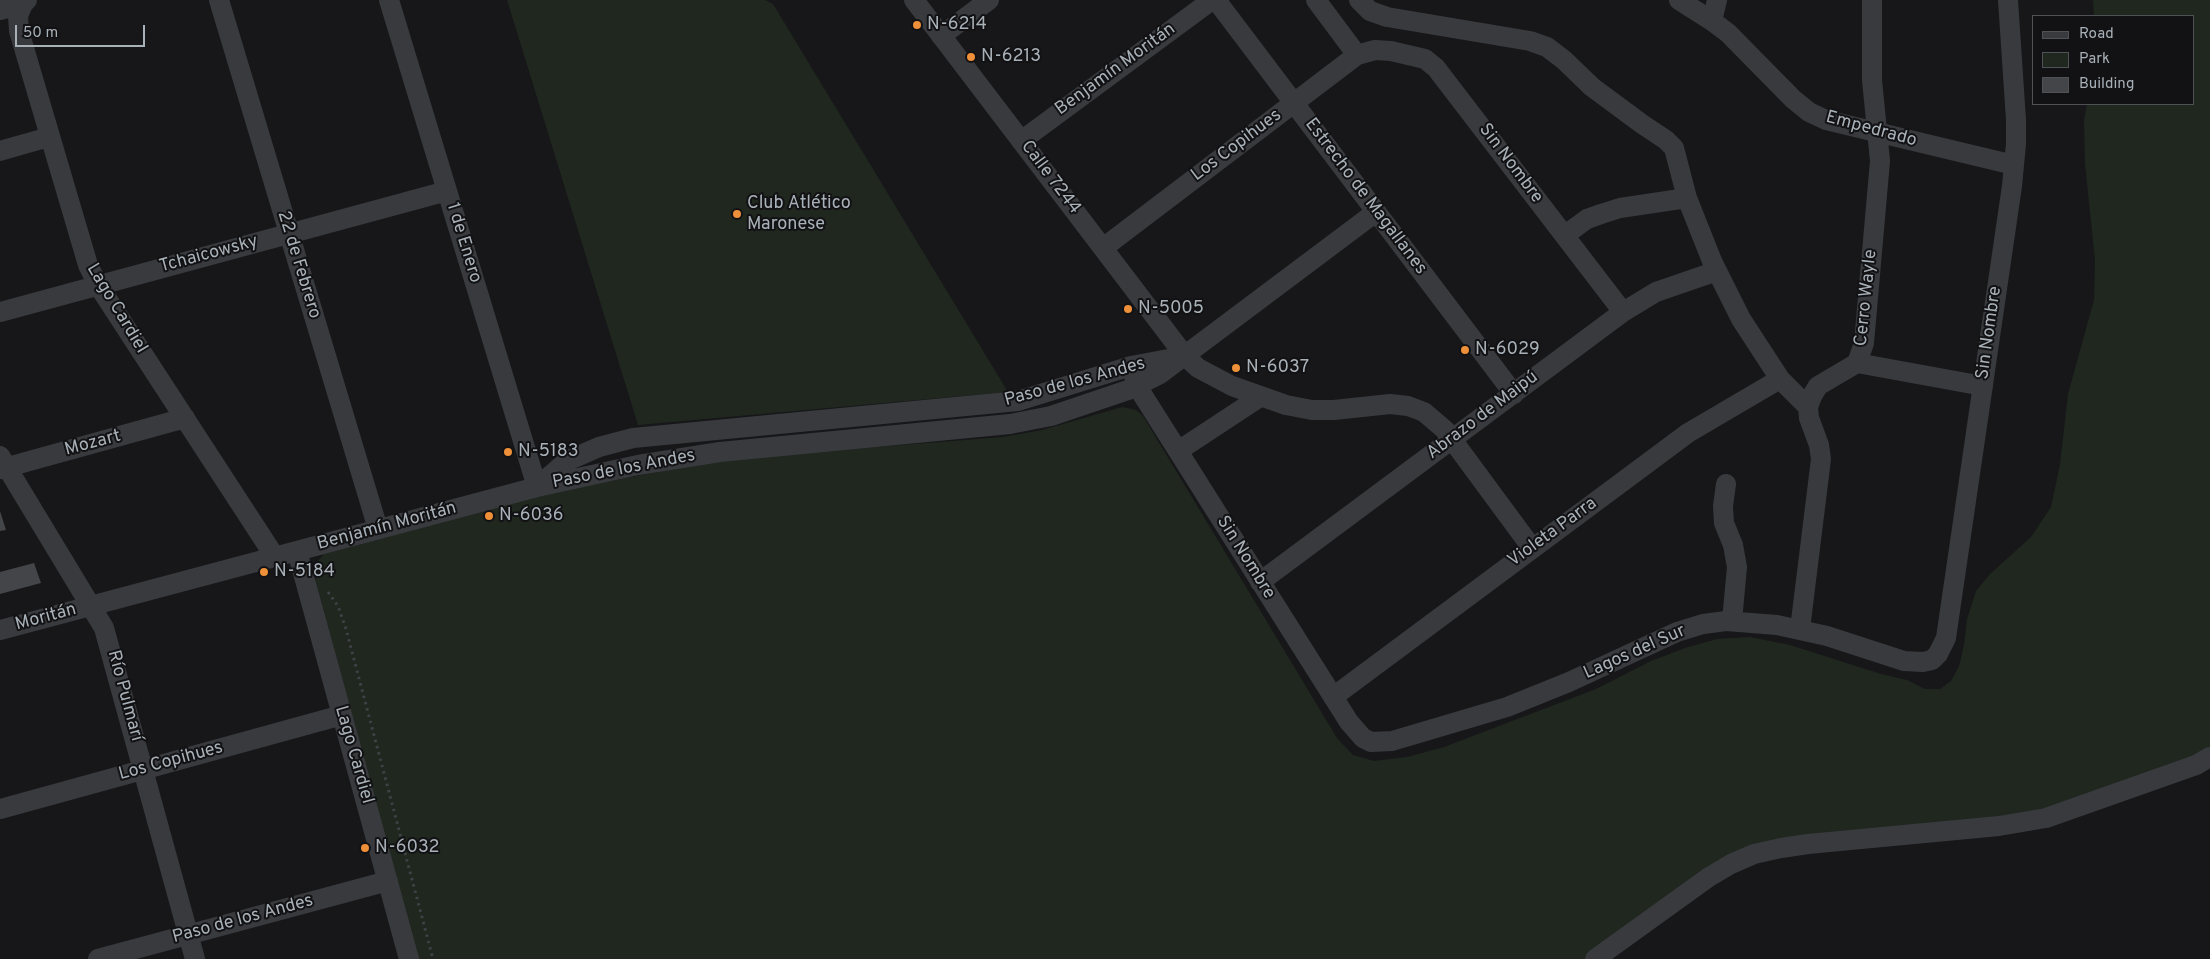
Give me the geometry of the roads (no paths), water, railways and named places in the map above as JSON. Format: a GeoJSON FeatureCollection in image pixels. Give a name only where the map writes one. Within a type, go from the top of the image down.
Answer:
{"type":"FeatureCollection","features":[{"type":"Feature","properties":{"kind":"street","name":"22 de Febrero"},"geometry":{"type":"LineString","coordinates":[[219,0],[378,529]]}},
{"type":"Feature","properties":{"kind":"street","name":"1 de Enero"},"geometry":{"type":"LineString","coordinates":[[388,0],[537,487]]}},
{"type":"Feature","properties":{"kind":"street","name":"Calle 7244"},"geometry":{"type":"LineString","coordinates":[[914,0],[1185,356]]}},
{"type":"Feature","properties":{"kind":"street"},"geometry":{"type":"LineString","coordinates":[[941,36],[989,0]]}},
{"type":"Feature","properties":{"kind":"street","name":"Benjamín Moritán"},"geometry":{"type":"LineString","coordinates":[[1021,141],[1212,0]]}},
{"type":"Feature","properties":{"kind":"street","name":"Estrecho de Magallanes"},"geometry":{"type":"LineString","coordinates":[[1216,0],[1514,394]]}},
{"type":"Feature","properties":{"kind":"street"},"geometry":{"type":"LineString","coordinates":[[1359,0],[1370,11],[1387,17],[1530,41],[1546,47],[1564,60],[1592,87],[1666,140],[1674,148],[1687,198],[1717,271],[1741,319],[1780,379],[1808,407],[1809,418],[1819,445],[1821,459],[1800,629]]}},
{"type":"Feature","properties":{"kind":"street","name":"Empedrado"},"geometry":{"type":"LineString","coordinates":[[1679,0],[1712,21],[1745,49],[1793,99],[1809,112],[1826,120],[2014,165]]}},
{"type":"Feature","properties":{"kind":"street"},"geometry":{"type":"LineString","coordinates":[[1712,21],[1717,0]]}},
{"type":"Feature","properties":{"kind":"street","name":"Cerro Wayle"},"geometry":{"type":"LineString","coordinates":[[1808,407],[1818,386],[1857,362],[1864,343],[1880,161],[1872,80],[1872,0]]}},
{"type":"Feature","properties":{"kind":"street","name":"Sin Nombre"},"geometry":{"type":"LineString","coordinates":[[1932,660],[1938,654],[1946,638],[2014,165],[2016,120],[2008,0]]}},
{"type":"Feature","properties":{"kind":"street"},"geometry":{"type":"LineString","coordinates":[[1318,1],[1366,53]]}},
{"type":"Feature","properties":{"kind":"street"},"geometry":{"type":"LineString","coordinates":[[0,10],[25,2]]}},
{"type":"Feature","properties":{"kind":"street","name":"Lago Cardiel"},"geometry":{"type":"LineString","coordinates":[[25,2],[18,16],[19,31],[82,250],[98,285],[275,557]]}},
{"type":"Feature","properties":{"kind":"street","name":"Los Copihues"},"geometry":{"type":"LineString","coordinates":[[1103,248],[1294,103],[1366,53]]}},
{"type":"Feature","properties":{"kind":"street","name":"Sin Nombre"},"geometry":{"type":"LineString","coordinates":[[1366,53],[1412,54],[1425,59],[1436,68],[1623,312]]}},
{"type":"Feature","properties":{"kind":"street"},"geometry":{"type":"LineString","coordinates":[[0,151],[49,137]]}},
{"type":"Feature","properties":{"kind":"street","name":"Tchaicowsky"},"geometry":{"type":"LineString","coordinates":[[0,312],[447,191]]}},
{"type":"Feature","properties":{"kind":"street"},"geometry":{"type":"LineString","coordinates":[[1565,235],[1587,219],[1620,208],[1687,198]]}},
{"type":"Feature","properties":{"kind":"street","name":"Paso de los Andes"},"geometry":{"type":"LineString","coordinates":[[537,487],[638,465],[696,456],[1030,421],[1064,412],[1137,386],[1160,374],[1376,212]]}},
{"type":"Feature","properties":{"kind":"street","name":"Abrazo de Maipú"},"geometry":{"type":"LineString","coordinates":[[1260,582],[1623,312],[1656,292],[1717,271]]}},
{"type":"Feature","properties":{"kind":"street"},"geometry":{"type":"LineString","coordinates":[[1185,356],[1198,368],[1214,377],[1260,397],[1312,410],[1334,410],[1372,404],[1408,406],[1435,420],[1453,439],[1532,548]]}},
{"type":"Feature","properties":{"kind":"street","name":"Paso de los Andes"},"geometry":{"type":"LineString","coordinates":[[537,487],[567,461],[599,447],[633,438],[1011,402],[1056,391],[1131,366],[1185,356]]}},
{"type":"Feature","properties":{"kind":"street"},"geometry":{"type":"LineString","coordinates":[[1857,362],[1983,386]]}},
{"type":"Feature","properties":{"kind":"street","name":"Sin Nombre"},"geometry":{"type":"LineString","coordinates":[[1131,366],[1137,386],[1333,697],[1356,731],[1363,738],[1372,742]]}},
{"type":"Feature","properties":{"kind":"street","name":"Violeta Parra"},"geometry":{"type":"LineString","coordinates":[[1333,697],[1688,433],[1780,379]]}},
{"type":"Feature","properties":{"kind":"street"},"geometry":{"type":"LineString","coordinates":[[1178,451],[1260,397]]}},
{"type":"Feature","properties":{"kind":"street","name":"Mozart"},"geometry":{"type":"LineString","coordinates":[[2,464],[185,418]]}},
{"type":"Feature","properties":{"kind":"street","name":"Río Pulmarí"},"geometry":{"type":"LineString","coordinates":[[2,464],[92,606],[108,637],[195,959]]}},
{"type":"Feature","properties":{"kind":"street"},"geometry":{"type":"LineString","coordinates":[[1726,484],[1723,506],[1724,523],[1733,545],[1737,567],[1732,621]]}},
{"type":"Feature","properties":{"kind":"street","name":"Benjamín Moritán"},"geometry":{"type":"LineString","coordinates":[[92,606],[537,487]]}},
{"type":"Feature","properties":{"kind":"street","name":"Lago Cardiel"},"geometry":{"type":"LineString","coordinates":[[297,551],[409,959]]}},
{"type":"Feature","properties":{"kind":"street","name":"Moritán"},"geometry":{"type":"LineString","coordinates":[[0,630],[92,606]]}},
{"type":"Feature","properties":{"kind":"street","name":"Lagos del Sur"},"geometry":{"type":"LineString","coordinates":[[1372,742],[1392,741],[1507,706],[1569,682],[1677,632],[1703,624],[1732,621],[1800,629],[1904,661],[1924,662],[1932,660]]}},
{"type":"Feature","properties":{"kind":"street","name":"Los Copihues"},"geometry":{"type":"LineString","coordinates":[[0,809],[342,715]]}},
{"type":"Feature","properties":{"kind":"street"},"geometry":{"type":"LineString","coordinates":[[1595,959],[1708,877],[1754,854],[1808,844],[1999,826],[2046,818],[2196,765],[2210,757]]}},
{"type":"Feature","properties":{"kind":"street","name":"Paso de los Andes"},"geometry":{"type":"LineString","coordinates":[[98,959],[388,881]]}},
{"type":"Feature","properties":{"kind":"place","name":"N-6214"},"geometry":{"type":"Point","coordinates":[917,25]}},
{"type":"Feature","properties":{"kind":"place","name":"N-6213"},"geometry":{"type":"Point","coordinates":[971,57]}},
{"type":"Feature","properties":{"kind":"place","name":"Club Atlético Maronese"},"geometry":{"type":"Point","coordinates":[737,214]}},
{"type":"Feature","properties":{"kind":"place","name":"N-5005"},"geometry":{"type":"Point","coordinates":[1128,309]}},
{"type":"Feature","properties":{"kind":"place","name":"N-6029"},"geometry":{"type":"Point","coordinates":[1465,350]}},
{"type":"Feature","properties":{"kind":"place","name":"N-6037"},"geometry":{"type":"Point","coordinates":[1236,368]}},
{"type":"Feature","properties":{"kind":"place","name":"N-5183"},"geometry":{"type":"Point","coordinates":[508,452]}},
{"type":"Feature","properties":{"kind":"place","name":"N-6036"},"geometry":{"type":"Point","coordinates":[489,516]}},
{"type":"Feature","properties":{"kind":"place","name":"N-5184"},"geometry":{"type":"Point","coordinates":[264,572]}},
{"type":"Feature","properties":{"kind":"place","name":"N-6032"},"geometry":{"type":"Point","coordinates":[365,848]}}]}
